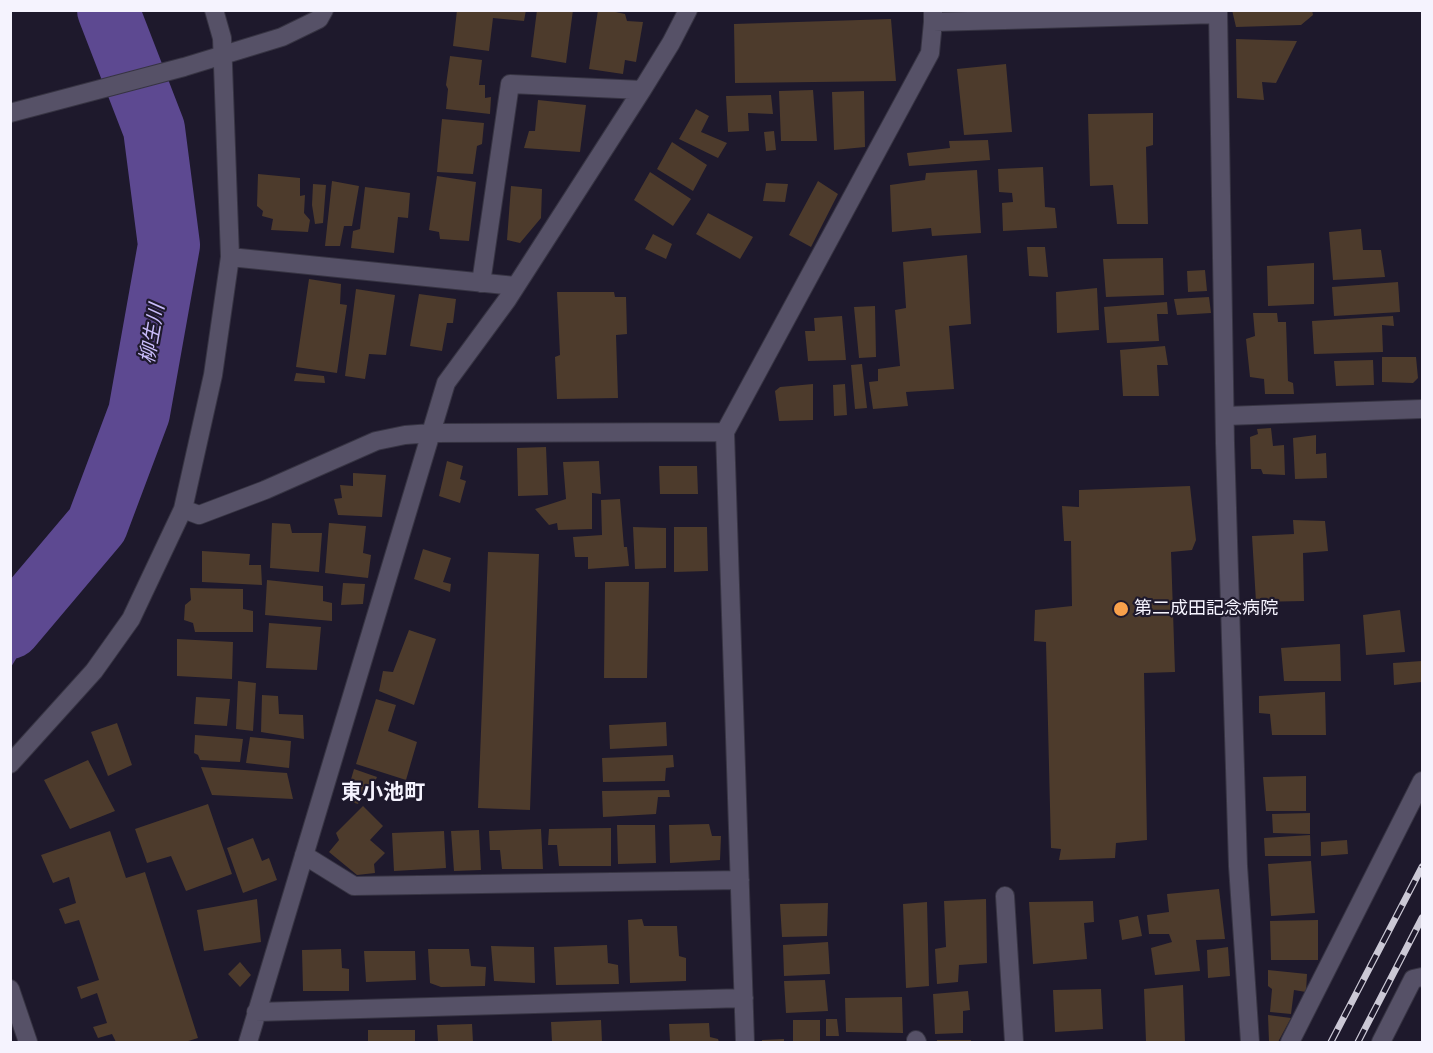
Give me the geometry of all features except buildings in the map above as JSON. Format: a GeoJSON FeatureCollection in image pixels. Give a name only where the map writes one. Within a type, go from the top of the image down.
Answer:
{"type":"FeatureCollection","features":[{"type":"Feature","properties":{"kind":"street"},"geometry":{"type":"LineString","coordinates":[[10,764],[94,671],[131,619],[183,509],[213,375],[230,257],[222,38],[214,10]]}},
{"type":"Feature","properties":{"kind":"street"},"geometry":{"type":"LineString","coordinates":[[10,113],[184,67],[282,37],[319,19],[324,10]]}},
{"type":"Feature","properties":{"kind":"street"},"geometry":{"type":"LineString","coordinates":[[248,1042],[446,383],[515,286],[642,90],[688,10]]}},
{"type":"Feature","properties":{"kind":"street"},"geometry":{"type":"LineString","coordinates":[[745,1042],[725,432],[930,53],[933,16],[1218,12],[1225,416],[1238,866],[1250,1042]]}},
{"type":"Feature","properties":{"kind":"street"},"geometry":{"type":"LineString","coordinates":[[481,283],[510,84],[642,90]]}},
{"type":"Feature","properties":{"kind":"street"},"geometry":{"type":"LineString","coordinates":[[230,257],[515,286]]}},
{"type":"Feature","properties":{"kind":"street"},"geometry":{"type":"LineString","coordinates":[[1225,416],[1422,410]]}},
{"type":"Feature","properties":{"kind":"street"},"geometry":{"type":"LineString","coordinates":[[183,509],[199,515],[265,490],[376,441],[405,435],[725,432]]}},
{"type":"Feature","properties":{"kind":"street"},"geometry":{"type":"LineString","coordinates":[[1290,1042],[1422,781]]}},
{"type":"Feature","properties":{"kind":"street"},"geometry":{"type":"LineString","coordinates":[[304,855],[354,886],[740,880]]}},
{"type":"Feature","properties":{"kind":"street"},"geometry":{"type":"LineString","coordinates":[[1005,896],[1014,1042]]}},
{"type":"Feature","properties":{"kind":"street"},"geometry":{"type":"LineString","coordinates":[[1382,1042],[1413,979],[1422,977]]}},
{"type":"Feature","properties":{"kind":"street"},"geometry":{"type":"LineString","coordinates":[[10,989],[28,1042]]}},
{"type":"Feature","properties":{"kind":"street"},"geometry":{"type":"LineString","coordinates":[[256,1012],[744,998]]}},
{"type":"Feature","properties":{"kind":"shaded area"},"geometry":{"type":"Polygon","coordinates":[[[109,484],[81,553],[11,667],[11,619],[41,572],[77,504],[109,484]]]}},
{"type":"Feature","properties":{"kind":"waterway","name":"柳生川"},"geometry":{"type":"LineString","coordinates":[[10,628],[97,525],[139,413],[169,245],[154,129],[108,10]]}},
{"type":"Feature","properties":{"kind":"railway"},"geometry":{"type":"LineString","coordinates":[[1331,1042],[1422,867]]}},
{"type":"Feature","properties":{"kind":"railway"},"geometry":{"type":"LineString","coordinates":[[1358,1042],[1422,918]]}},
{"type":"Feature","properties":{"kind":"place","name":"第二成田記念病院"},"geometry":{"type":"Point","coordinates":[1121,609]}},
{"type":"Feature","properties":{"kind":"district","name":"東小池町"},"geometry":{"type":"Point","coordinates":[383,793]}}]}
